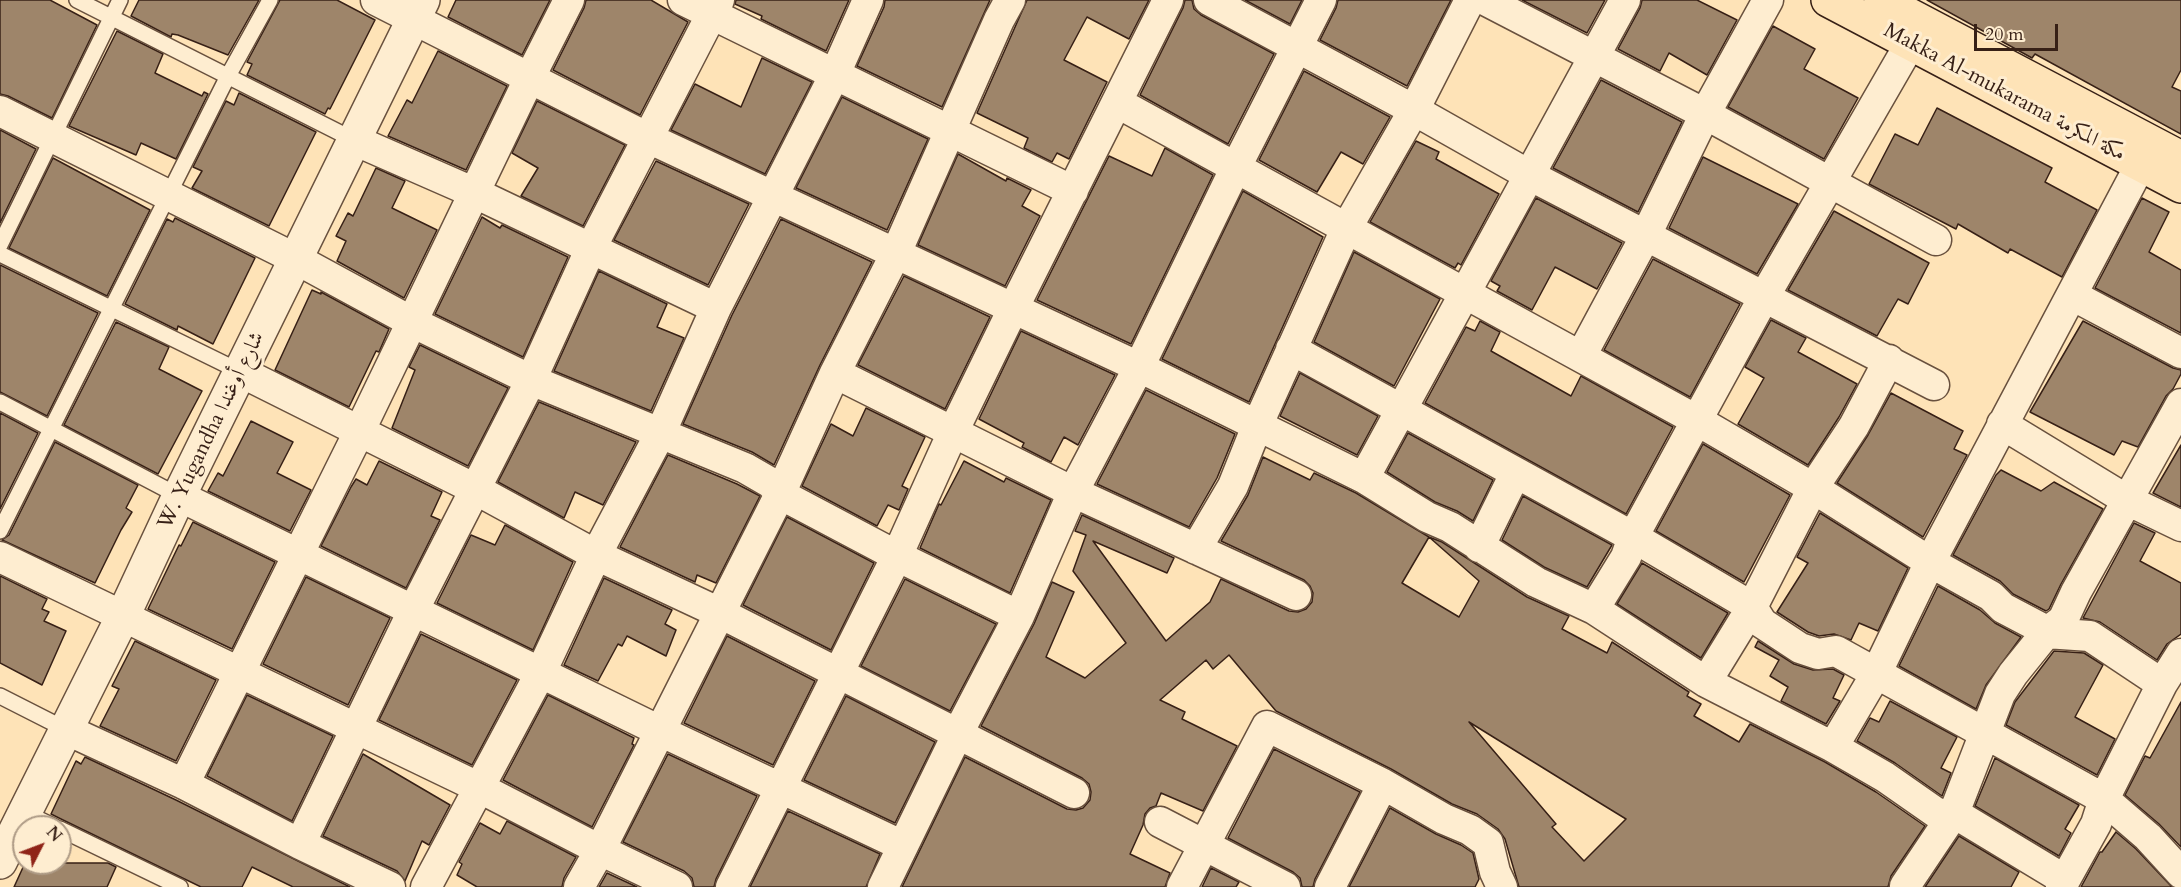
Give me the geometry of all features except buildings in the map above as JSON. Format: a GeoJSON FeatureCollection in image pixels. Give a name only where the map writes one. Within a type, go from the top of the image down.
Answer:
{"type":"FeatureCollection","features":[{"type":"Feature","properties":{"kind":"highway","name":"Makka Al-mukarama مكة المكرمة"},"geometry":{"type":"LineString","coordinates":[[1828,0],[1910,44],[2146,154],[2181,158]]}},
{"type":"Feature","properties":{"kind":"highway","name":"Makka Al-mukarama مكة المكرمة"},"geometry":{"type":"LineString","coordinates":[[1881,0],[2146,154],[2181,186]]}},
{"type":"Feature","properties":{"kind":"street"},"geometry":{"type":"LineString","coordinates":[[376,0],[418,10],[530,77],[648,138],[1138,367],[1364,478],[1427,517],[1450,527],[1536,582],[1594,609],[1706,682],[1833,747],[1885,777],[1938,814],[1954,813],[2063,884],[2096,824],[2104,799],[2162,684],[2181,654]]}},
{"type":"Feature","properties":{"kind":"street"},"geometry":{"type":"LineString","coordinates":[[184,784],[360,430],[530,77],[570,0]]}},
{"type":"Feature","properties":{"kind":"street"},"geometry":{"type":"LineString","coordinates":[[683,0],[715,7],[835,74],[1073,191]]}},
{"type":"Feature","properties":{"kind":"street"},"geometry":{"type":"LineString","coordinates":[[426,887],[541,672],[596,555],[660,434],[716,308],[835,74],[868,0]]}},
{"type":"Feature","properties":{"kind":"street"},"geometry":{"type":"LineString","coordinates":[[579,887],[600,850],[780,494],[835,374],[896,253],[1010,0]]}},
{"type":"Feature","properties":{"kind":"street"},"geometry":{"type":"LineString","coordinates":[[731,887],[897,556],[953,432],[1168,0]]}},
{"type":"Feature","properties":{"kind":"street"},"geometry":{"type":"LineString","coordinates":[[1209,0],[1645,237],[1934,385]]}},
{"type":"Feature","properties":{"kind":"street"},"geometry":{"type":"LineString","coordinates":[[883,887],[958,733],[1019,616],[1073,492],[1321,0]]}},
{"type":"Feature","properties":{"kind":"street"},"geometry":{"type":"LineString","coordinates":[[1196,549],[1233,486],[1257,426],[1346,229],[1414,110],[1470,0]]}},
{"type":"Feature","properties":{"kind":"street"},"geometry":{"type":"LineString","coordinates":[[1485,0],[1705,114],[1936,240]]}},
{"type":"Feature","properties":{"kind":"street"},"geometry":{"type":"LineString","coordinates":[[1364,478],[1625,0]]}},
{"type":"Feature","properties":{"kind":"street"},"geometry":{"type":"LineString","coordinates":[[1581,356],[1645,237],[1705,114],[1768,0]]}},
{"type":"Feature","properties":{"kind":"street"},"geometry":{"type":"LineString","coordinates":[[300,844],[413,611],[531,380],[591,248],[715,7]]}},
{"type":"Feature","properties":{"kind":"street","name":"W. Yugandha شارع أوغندا"},"geometry":{"type":"LineString","coordinates":[[3,850],[123,616],[179,496],[418,10]]}},
{"type":"Feature","properties":{"kind":"street"},"geometry":{"type":"LineString","coordinates":[[1594,609],[1626,557],[1634,537],[1764,297],[1910,44]]}},
{"type":"Feature","properties":{"kind":"street"},"geometry":{"type":"LineString","coordinates":[[1118,103],[1698,421],[1813,488],[1930,562],[1991,596],[2003,608],[2042,628],[2046,633],[2090,636],[2162,684]]}},
{"type":"Feature","properties":{"kind":"street"},"geometry":{"type":"LineString","coordinates":[[0,111],[296,259],[412,322],[531,380],[745,468],[771,483],[780,494],[897,556],[1019,616]]}},
{"type":"Feature","properties":{"kind":"street"},"geometry":{"type":"LineString","coordinates":[[354,140],[475,193],[716,308]]}},
{"type":"Feature","properties":{"kind":"street"},"geometry":{"type":"LineString","coordinates":[[1833,747],[1876,674],[1930,562],[2146,154]]}},
{"type":"Feature","properties":{"kind":"street"},"geometry":{"type":"LineString","coordinates":[[2072,295],[2181,353]]}},
{"type":"Feature","properties":{"kind":"street"},"geometry":{"type":"LineString","coordinates":[[1291,350],[1634,537],[1752,607],[1762,623],[1800,648],[1818,654],[1836,651],[2104,799],[2148,837],[2181,873]]}},
{"type":"Feature","properties":{"kind":"street"},"geometry":{"type":"LineString","coordinates":[[1706,682],[1752,607],[1813,488],[1854,426],[1889,360]]}},
{"type":"Feature","properties":{"kind":"street"},"geometry":{"type":"LineString","coordinates":[[241,372],[475,489],[596,555],[720,613],[1074,793]]}},
{"type":"Feature","properties":{"kind":"street"},"geometry":{"type":"LineString","coordinates":[[835,374],[1073,492],[1296,595]]}},
{"type":"Feature","properties":{"kind":"street"},"geometry":{"type":"LineString","coordinates":[[1905,886],[1954,813],[2000,694],[2046,633],[2063,620],[2076,592],[2181,404]]}},
{"type":"Feature","properties":{"kind":"street"},"geometry":{"type":"LineString","coordinates":[[2002,424],[2127,500],[2181,526]]}},
{"type":"Feature","properties":{"kind":"street"},"geometry":{"type":"LineString","coordinates":[[1479,547],[1515,474]]}},
{"type":"Feature","properties":{"kind":"street"},"geometry":{"type":"LineString","coordinates":[[179,496],[660,731],[903,846]]}},
{"type":"Feature","properties":{"kind":"street"},"geometry":{"type":"LineString","coordinates":[[0,557],[478,787],[677,887]]}},
{"type":"Feature","properties":{"kind":"street"},"geometry":{"type":"LineString","coordinates":[[1182,887],[1267,726],[1383,784],[1444,819],[1470,830],[1488,843],[1495,872],[1502,887]]}},
{"type":"Feature","properties":{"kind":"street"},"geometry":{"type":"LineString","coordinates":[[66,729],[184,784],[390,887]]}},
{"type":"Feature","properties":{"kind":"street"},"geometry":{"type":"LineString","coordinates":[[1330,887],[1383,784]]}},
{"type":"Feature","properties":{"kind":"street"},"geometry":{"type":"LineString","coordinates":[[1160,822],[1285,887]]}},
{"type":"Feature","properties":{"kind":"lane"},"geometry":{"type":"LineString","coordinates":[[77,0],[354,140]]}},
{"type":"Feature","properties":{"kind":"lane"},"geometry":{"type":"LineString","coordinates":[[0,245],[120,0]]}},
{"type":"Feature","properties":{"kind":"lane"},"geometry":{"type":"LineString","coordinates":[[0,531],[228,76],[270,0]]}},
{"type":"Feature","properties":{"kind":"lane"},"geometry":{"type":"LineString","coordinates":[[0,254],[241,372]]}},
{"type":"Feature","properties":{"kind":"lane"},"geometry":{"type":"LineString","coordinates":[[0,402],[179,496]]}},
{"type":"Feature","properties":{"kind":"lane"},"geometry":{"type":"LineString","coordinates":[[0,696],[66,729]]}},
{"type":"Feature","properties":{"kind":"lane"},"geometry":{"type":"LineString","coordinates":[[24,812],[30,815]]}},
{"type":"Feature","properties":{"kind":"lane"},"geometry":{"type":"LineString","coordinates":[[72,835],[180,887]]}}]}
